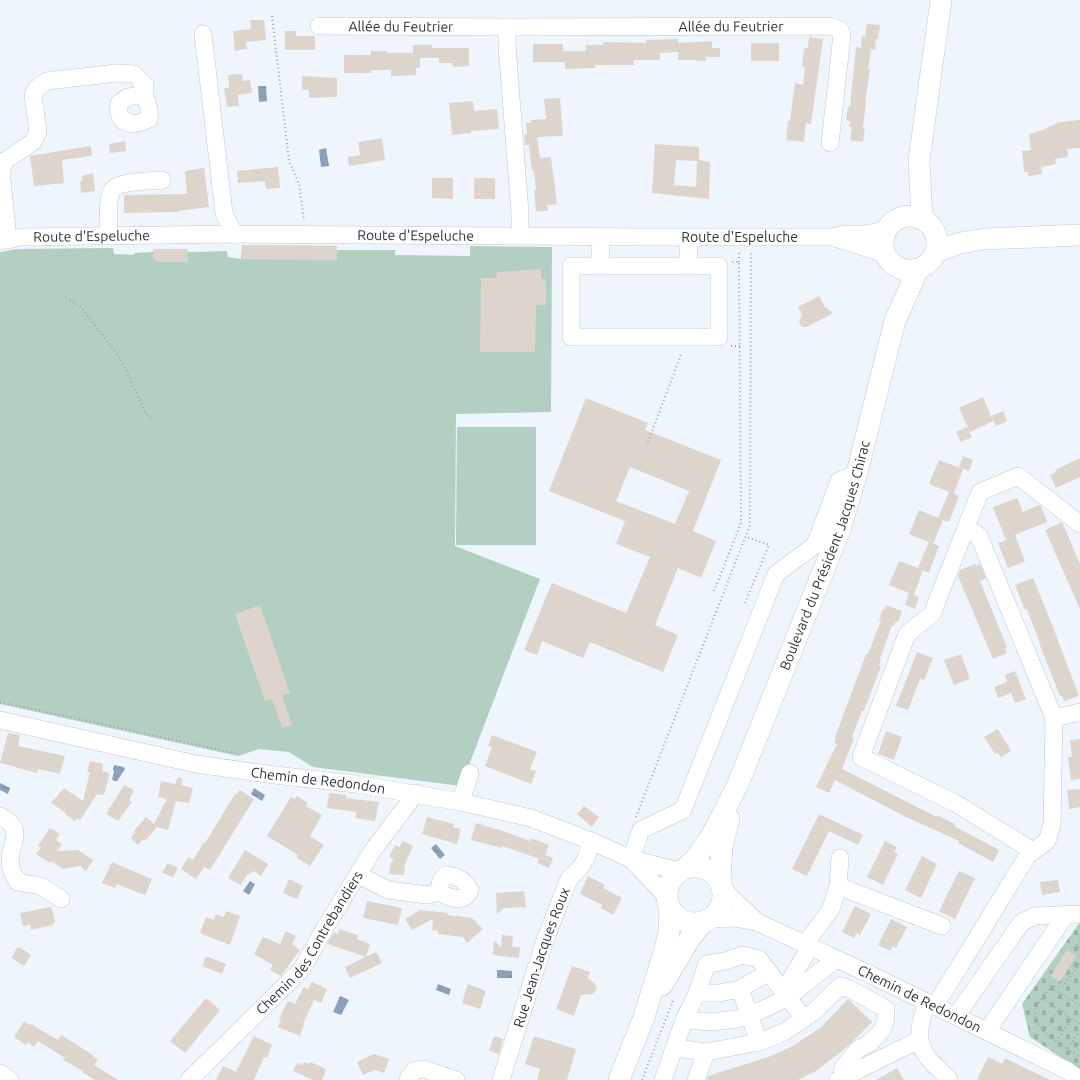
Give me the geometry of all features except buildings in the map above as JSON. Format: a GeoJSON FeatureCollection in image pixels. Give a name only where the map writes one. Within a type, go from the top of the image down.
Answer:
{"type":"FeatureCollection","features":[{"type":"Feature","properties":{"kind":"main road"},"geometry":{"type":"LineString","coordinates":[[919,161],[929,225],[937,238],[936,252],[932,260],[918,269],[901,269],[889,259],[883,246],[884,237],[892,224],[919,161],[941,0]]}},
{"type":"Feature","properties":{"kind":"main road"},"geometry":{"type":"LineString","coordinates":[[892,224],[906,216],[915,216],[929,225],[985,239]]}},
{"type":"Feature","properties":{"kind":"main road"},"geometry":{"type":"LineString","coordinates":[[936,252],[960,243],[985,239],[1080,235]]}},
{"type":"Feature","properties":{"kind":"main road","name":"Boulevard du Président Jacques Chirac"},"geometry":{"type":"LineString","coordinates":[[889,259],[895,321]]}},
{"type":"Feature","properties":{"kind":"main road","name":"Boulevard du Président Jacques Chirac"},"geometry":{"type":"LineString","coordinates":[[683,869],[696,858],[712,835],[738,784],[840,529],[857,473],[895,321],[918,269]]}},
{"type":"Feature","properties":{"kind":"main road","name":"Boulevard du Président Jacques Chirac"},"geometry":{"type":"LineString","coordinates":[[721,885],[722,846],[738,784]]}},
{"type":"Feature","properties":{"kind":"main road"},"geometry":{"type":"LineString","coordinates":[[619,1080],[644,1017],[669,932],[668,903],[668,886],[672,878],[683,869],[697,866],[706,868],[714,873],[721,885],[724,898],[718,913],[707,920],[695,924],[688,923],[675,915],[668,903]]}},
{"type":"Feature","properties":{"kind":"main road"},"geometry":{"type":"LineString","coordinates":[[644,1017],[690,938],[707,920]]}},
{"type":"Feature","properties":{"kind":"street","name":"Allée du Feutrier"},"geometry":{"type":"LineString","coordinates":[[319,26],[830,26],[840,30],[842,35],[830,143]]}},
{"type":"Feature","properties":{"kind":"street"},"geometry":{"type":"LineString","coordinates":[[507,27],[507,46],[520,213],[520,236]]}},
{"type":"Feature","properties":{"kind":"street"},"geometry":{"type":"LineString","coordinates":[[203,34],[224,213],[234,234]]}},
{"type":"Feature","properties":{"kind":"street"},"geometry":{"type":"LineString","coordinates":[[4,241],[1,170],[6,160],[33,142],[38,132],[34,95],[37,88],[47,81],[117,73],[134,74],[145,85],[145,94]]}},
{"type":"Feature","properties":{"kind":"street"},"geometry":{"type":"LineString","coordinates":[[109,235],[109,199],[114,189],[121,184],[162,180]]}},
{"type":"Feature","properties":{"kind":"street","name":"Route d'Espeluche"},"geometry":{"type":"LineString","coordinates":[[4,241],[22,237],[234,234],[832,237],[845,234],[864,234],[892,224]]}},
{"type":"Feature","properties":{"kind":"street"},"geometry":{"type":"LineString","coordinates":[[600,237],[600,266]]}},
{"type":"Feature","properties":{"kind":"street"},"geometry":{"type":"LineString","coordinates":[[688,266],[689,237]]}},
{"type":"Feature","properties":{"kind":"street","name":"Route d'Espeluche"},"geometry":{"type":"LineString","coordinates":[[832,237],[889,259]]}},
{"type":"Feature","properties":{"kind":"street"},"geometry":{"type":"LineString","coordinates":[[571,266],[600,266],[719,266],[719,337],[571,337],[571,266]]}},
{"type":"Feature","properties":{"kind":"street"},"geometry":{"type":"LineString","coordinates":[[631,859],[641,830],[683,810],[776,574],[815,545],[839,481],[857,473]]}},
{"type":"Feature","properties":{"kind":"street"},"geometry":{"type":"LineString","coordinates":[[1033,851],[955,803],[861,757],[907,634],[932,614],[980,492],[1018,476],[1080,524]]}},
{"type":"Feature","properties":{"kind":"street"},"geometry":{"type":"LineString","coordinates":[[949,1080],[937,1073],[924,1053],[919,1040],[922,1020],[1028,855],[1047,841],[1052,825],[1054,718],[979,536],[966,528]]}},
{"type":"Feature","properties":{"kind":"street"},"geometry":{"type":"LineString","coordinates":[[1054,718],[1080,712]]}},
{"type":"Feature","properties":{"kind":"street","name":"Chemin de Redondon"},"geometry":{"type":"LineString","coordinates":[[0,720],[196,764],[356,784],[416,793],[461,802],[531,818],[591,841],[631,859],[683,869]]}},
{"type":"Feature","properties":{"kind":"street"},"geometry":{"type":"LineString","coordinates":[[461,802],[470,773]]}},
{"type":"Feature","properties":{"kind":"street","name":"Chemin des Contrebandiers"},"geometry":{"type":"LineString","coordinates":[[189,1080],[302,969],[326,926],[359,875],[373,850],[416,793]]}},
{"type":"Feature","properties":{"kind":"street"},"geometry":{"type":"LineString","coordinates":[[0,816],[10,821],[15,829],[15,840],[10,868],[18,882],[41,886],[61,899]]}},
{"type":"Feature","properties":{"kind":"street","name":"Rue Jean-Jacques Roux"},"geometry":{"type":"LineString","coordinates":[[501,1080],[545,940],[569,879],[580,868],[586,858],[591,841]]}},
{"type":"Feature","properties":{"kind":"street"},"geometry":{"type":"LineString","coordinates":[[786,994],[807,946],[831,909],[838,886],[840,858]]}},
{"type":"Feature","properties":{"kind":"street","name":"Chemin de Redondon"},"geometry":{"type":"LineString","coordinates":[[631,859],[668,903]]}},
{"type":"Feature","properties":{"kind":"street"},"geometry":{"type":"LineString","coordinates":[[359,875],[388,890],[427,895],[439,892]]}},
{"type":"Feature","properties":{"kind":"street","name":"Chemin de Redondon"},"geometry":{"type":"LineString","coordinates":[[721,885],[757,922]]}},
{"type":"Feature","properties":{"kind":"street"},"geometry":{"type":"LineString","coordinates":[[838,886],[942,926]]}},
{"type":"Feature","properties":{"kind":"street"},"geometry":{"type":"LineString","coordinates":[[956,1016],[1022,922],[1035,916],[1073,915]]}},
{"type":"Feature","properties":{"kind":"street"},"geometry":{"type":"LineString","coordinates":[[987,1031],[1073,915]]}},
{"type":"Feature","properties":{"kind":"street","name":"Chemin de Redondon"},"geometry":{"type":"LineString","coordinates":[[707,920],[734,918],[757,922],[987,1031],[1068,1071],[1080,1080]]}},
{"type":"Feature","properties":{"kind":"street"},"geometry":{"type":"LineString","coordinates":[[663,1080],[684,1020],[697,993],[707,964],[726,961],[742,955],[759,960],[804,1018]]}},
{"type":"Feature","properties":{"kind":"street"},"geometry":{"type":"LineString","coordinates":[[684,1020],[711,1022],[737,1019],[769,1007],[836,959]]}},
{"type":"Feature","properties":{"kind":"street"},"geometry":{"type":"LineString","coordinates":[[697,993],[718,993],[740,989],[769,972]]}},
{"type":"Feature","properties":{"kind":"street"},"geometry":{"type":"LineString","coordinates":[[675,1048],[706,1052],[759,1042],[784,1032],[815,1011],[841,986],[850,988],[886,1009],[886,1020],[882,1030],[870,1044],[858,1049],[843,1068],[840,1079]]}},
{"type":"Feature","properties":{"kind":"street"},"geometry":{"type":"LineString","coordinates":[[740,989],[759,1042]]}},
{"type":"Feature","properties":{"kind":"street"},"geometry":{"type":"LineString","coordinates":[[840,1079],[919,1040]]}},
{"type":"Feature","properties":{"kind":"street"},"geometry":{"type":"LineString","coordinates":[[696,1080],[706,1052]]}},
{"type":"Feature","properties":{"kind":"street"},"geometry":{"type":"LineString","coordinates":[[408,1080],[415,1070],[424,1069],[456,1080]]}},
{"type":"Feature","properties":{"kind":"street"},"geometry":{"type":"LineString","coordinates":[[0,1074],[10,1080]]}},
{"type":"Feature","properties":{"kind":"path"},"geometry":{"type":"LineString","coordinates":[[272,16],[289,161],[299,184],[305,234]]}},
{"type":"Feature","properties":{"kind":"path"},"geometry":{"type":"LineString","coordinates":[[636,817],[750,525],[751,236]]}},
{"type":"Feature","properties":{"kind":"path"},"geometry":{"type":"LineString","coordinates":[[714,591],[741,523],[739,262],[724,262],[715,266]]}},
{"type":"Feature","properties":{"kind":"path"},"geometry":{"type":"LineString","coordinates":[[66,298],[81,307],[121,359],[145,412],[150,418]]}},
{"type":"Feature","properties":{"kind":"path"},"geometry":{"type":"LineString","coordinates":[[648,442],[684,347]]}},
{"type":"Feature","properties":{"kind":"path"},"geometry":{"type":"LineString","coordinates":[[745,603],[769,545],[746,537]]}},
{"type":"Feature","properties":{"kind":"path"},"geometry":{"type":"LineString","coordinates":[[0,702],[235,753]]}},
{"type":"Feature","properties":{"kind":"path"},"geometry":{"type":"LineString","coordinates":[[1080,941],[1077,945],[1080,951]]}},
{"type":"Feature","properties":{"kind":"path"},"geometry":{"type":"LineString","coordinates":[[1051,986],[1062,987],[1080,964]]}},
{"type":"Feature","properties":{"kind":"path"},"geometry":{"type":"LineString","coordinates":[[1051,986],[1035,1008],[1036,1020],[1043,1031],[1080,1058]]}},
{"type":"Feature","properties":{"kind":"path"},"geometry":{"type":"LineString","coordinates":[[1051,986],[1080,1006]]}},
{"type":"Feature","properties":{"kind":"path"},"geometry":{"type":"LineString","coordinates":[[1042,998],[1080,1024]]}},
{"type":"Feature","properties":{"kind":"path"},"geometry":{"type":"LineString","coordinates":[[1043,1031],[1059,1009]]}},
{"type":"Feature","properties":{"kind":"path"},"geometry":{"type":"LineString","coordinates":[[1056,1041],[1072,1018]]}},
{"type":"Feature","properties":{"kind":"path"},"geometry":{"type":"LineString","coordinates":[[1067,1049],[1080,1031]]}},
{"type":"Feature","properties":{"kind":"green space"},"geometry":{"type":"Polygon","coordinates":[[[242,245],[337,246],[337,250],[395,250],[395,255],[470,256],[470,246],[552,247],[551,412],[456,414],[455,546],[540,579],[461,786],[313,767],[289,752],[259,749],[238,756],[0,704],[0,252],[17,249],[113,248],[114,254],[134,255],[134,253],[153,252],[153,249],[187,249],[188,252],[227,251],[228,257],[241,259],[242,245]]]}},
{"type":"Feature","properties":{"kind":"green space"},"geometry":{"type":"Polygon","coordinates":[[[457,427],[536,427],[536,545],[456,545],[457,427]]]}},
{"type":"Feature","properties":{"kind":"green space"},"geometry":{"type":"Polygon","coordinates":[[[1080,922],[1080,1070],[1030,1037],[1022,1004],[1080,922]]]}},
{"type":"Feature","properties":{"kind":"water"},"geometry":{"type":"Polygon","coordinates":[[[258,86],[266,86],[267,101],[259,102],[258,86]]]}},
{"type":"Feature","properties":{"kind":"water"},"geometry":{"type":"Polygon","coordinates":[[[326,148],[329,166],[321,167],[319,150],[326,148]]]}},
{"type":"Feature","properties":{"kind":"water"},"geometry":{"type":"Polygon","coordinates":[[[114,765],[125,769],[117,781],[112,779],[114,765]]]}},
{"type":"Feature","properties":{"kind":"water"},"geometry":{"type":"Polygon","coordinates":[[[0,783],[10,788],[8,794],[0,790],[0,783]]]}},
{"type":"Feature","properties":{"kind":"water"},"geometry":{"type":"Polygon","coordinates":[[[254,788],[265,795],[262,801],[251,794],[254,788]]]}},
{"type":"Feature","properties":{"kind":"water"},"geometry":{"type":"Polygon","coordinates":[[[436,844],[445,855],[440,859],[431,848],[436,844]]]}},
{"type":"Feature","properties":{"kind":"water"},"geometry":{"type":"Polygon","coordinates":[[[250,881],[255,884],[249,895],[243,891],[250,881]]]}},
{"type":"Feature","properties":{"kind":"water"},"geometry":{"type":"Polygon","coordinates":[[[497,970],[512,971],[512,978],[497,978],[497,970]]]}},
{"type":"Feature","properties":{"kind":"water"},"geometry":{"type":"Polygon","coordinates":[[[438,984],[451,989],[449,995],[436,990],[438,984]]]}},
{"type":"Feature","properties":{"kind":"water"},"geometry":{"type":"Polygon","coordinates":[[[340,996],[349,1000],[341,1015],[333,1012],[340,996]]]}}]}
